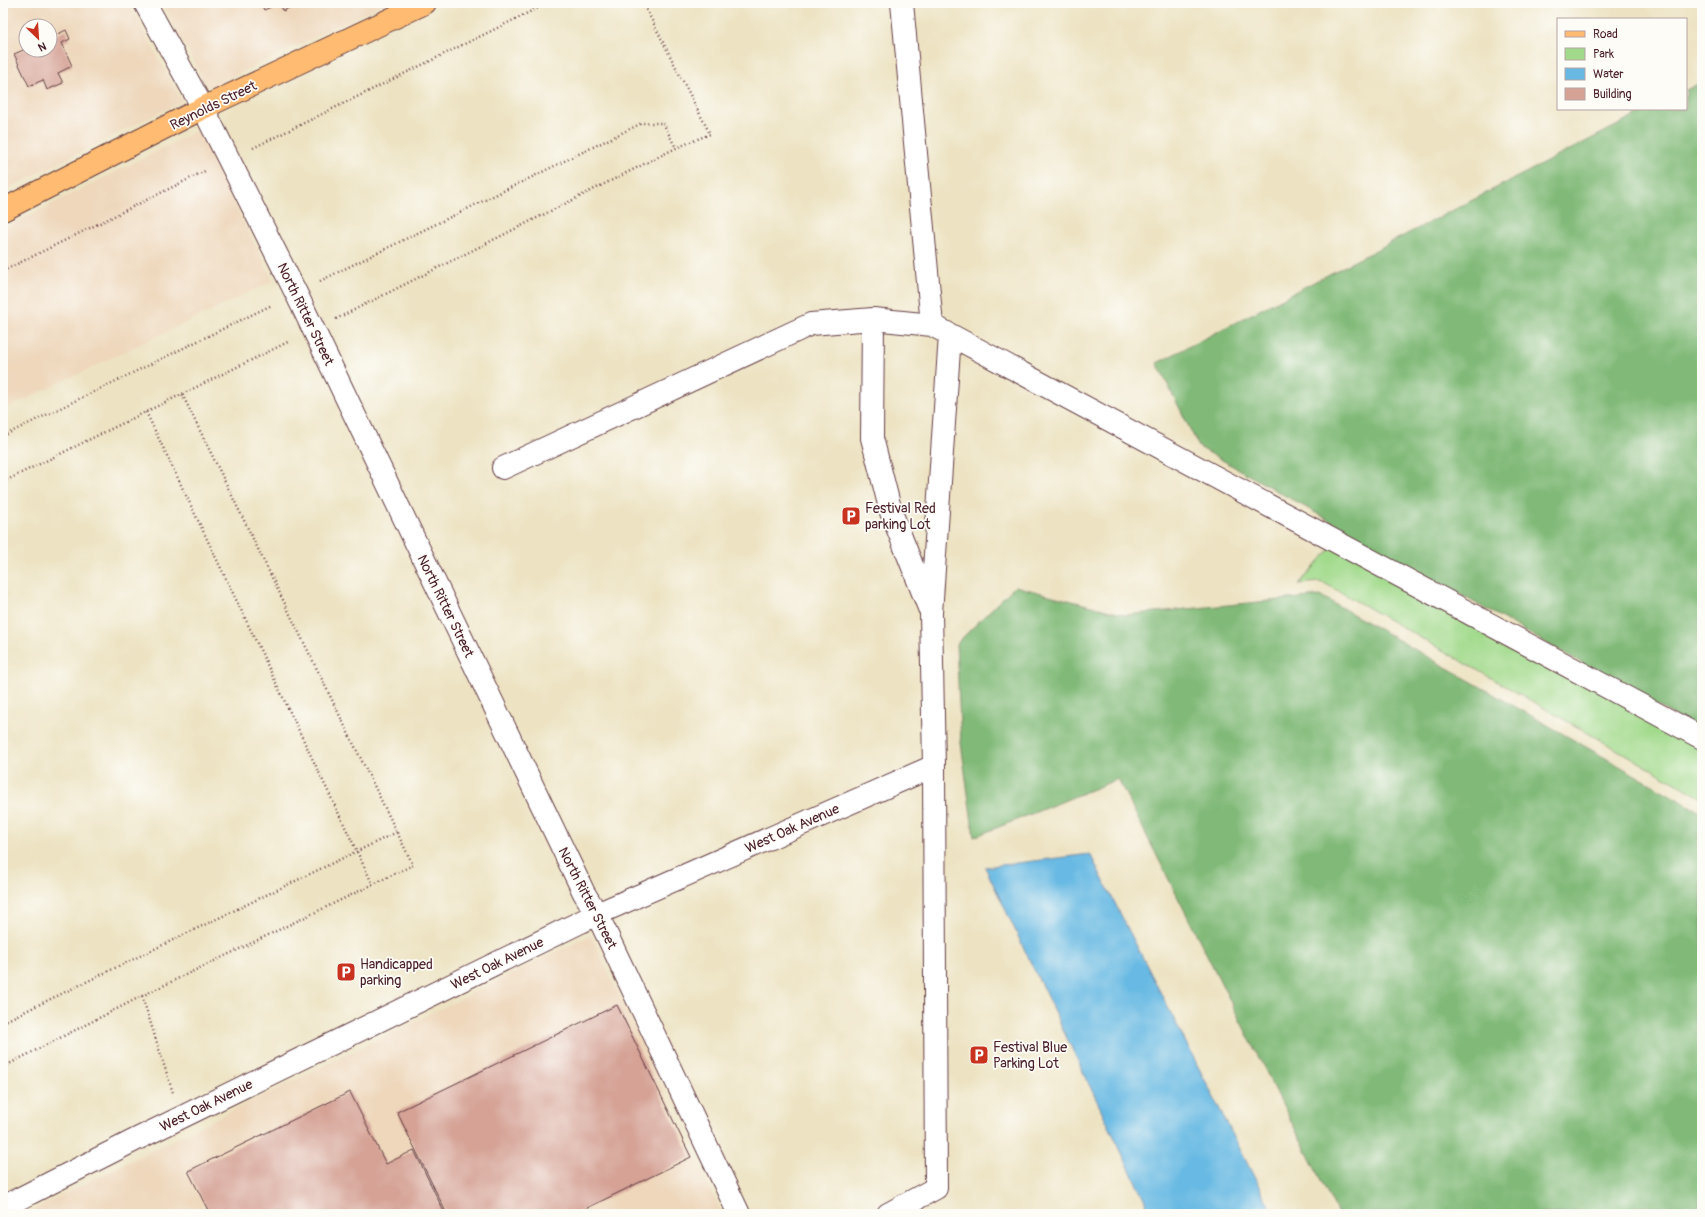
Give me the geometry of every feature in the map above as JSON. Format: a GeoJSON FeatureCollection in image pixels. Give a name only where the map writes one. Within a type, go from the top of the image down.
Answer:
{"type":"FeatureCollection","features":[{"type":"Feature","properties":{"kind":"main road","name":"Reynolds Street"},"geometry":{"type":"LineString","coordinates":[[3,210],[203,108],[425,3]]}},
{"type":"Feature","properties":{"kind":"street","name":"North Ritter Street"},"geometry":{"type":"LineString","coordinates":[[145,3],[203,108],[296,293],[584,893],[597,914],[738,1214]]}},
{"type":"Feature","properties":{"kind":"street"},"geometry":{"type":"LineString","coordinates":[[888,1214],[936,1188],[934,766],[931,613],[941,330],[902,3]]}},
{"type":"Feature","properties":{"kind":"street"},"geometry":{"type":"LineString","coordinates":[[873,319],[872,438],[891,512],[931,613]]}},
{"type":"Feature","properties":{"kind":"street"},"geometry":{"type":"LineString","coordinates":[[504,468],[811,324],[873,319],[941,330],[1702,738]]}},
{"type":"Feature","properties":{"kind":"street","name":"West Oak Avenue"},"geometry":{"type":"LineString","coordinates":[[3,1207],[137,1139],[597,914],[934,766]]}},
{"type":"Feature","properties":{"kind":"path"},"geometry":{"type":"LineString","coordinates":[[3,271],[548,3]]}},
{"type":"Feature","properties":{"kind":"path"},"geometry":{"type":"LineString","coordinates":[[3,482],[314,330],[676,148],[710,134],[643,3]]}},
{"type":"Feature","properties":{"kind":"path"},"geometry":{"type":"LineString","coordinates":[[3,436],[642,123],[663,123],[676,148]]}},
{"type":"Feature","properties":{"kind":"path"},"geometry":{"type":"LineString","coordinates":[[3,1067],[142,996],[413,865],[182,394]]}},
{"type":"Feature","properties":{"kind":"path"},"geometry":{"type":"LineString","coordinates":[[146,412],[373,885]]}},
{"type":"Feature","properties":{"kind":"path"},"geometry":{"type":"LineString","coordinates":[[3,1022],[397,832]]}},
{"type":"Feature","properties":{"kind":"path"},"geometry":{"type":"LineString","coordinates":[[142,996],[176,1100]]}},
{"type":"Feature","properties":{"kind":"shaded area"},"geometry":{"type":"Polygon","coordinates":[[[3,3],[128,3],[182,101],[3,191],[3,3]]]}},
{"type":"Feature","properties":{"kind":"shaded area"},"geometry":{"type":"Polygon","coordinates":[[[162,3],[386,3],[208,88],[162,3]]]}},
{"type":"Feature","properties":{"kind":"shaded area"},"geometry":{"type":"Polygon","coordinates":[[[198,130],[273,281],[3,410],[3,229],[198,130]]]}},
{"type":"Feature","properties":{"kind":"shaded area"},"geometry":{"type":"Polygon","coordinates":[[[591,935],[722,1214],[25,1214],[144,1154],[591,935]]]}},
{"type":"Feature","properties":{"kind":"green space"},"geometry":{"type":"Polygon","coordinates":[[[1702,82],[1702,731],[1199,447],[1157,363],[1647,110],[1687,110],[1687,90],[1702,82]]]}},
{"type":"Feature","properties":{"kind":"green space"},"geometry":{"type":"Polygon","coordinates":[[[1338,540],[1702,746],[1702,798],[1326,584],[1319,582],[1299,584],[1338,540]]]}},
{"type":"Feature","properties":{"kind":"green space"},"geometry":{"type":"Polygon","coordinates":[[[1015,586],[1125,615],[1321,596],[1702,813],[1702,1214],[1338,1214],[1118,779],[974,837],[961,743],[956,644],[1015,586]]]}},
{"type":"Feature","properties":{"kind":"water"},"geometry":{"type":"Polygon","coordinates":[[[1090,854],[1273,1214],[1151,1214],[985,867],[1090,854]]]}},
{"type":"Feature","properties":{"kind":"building"},"geometry":{"type":"Polygon","coordinates":[[[261,3],[280,3],[264,10],[261,3]]]}},
{"type":"Feature","properties":{"kind":"building"},"geometry":{"type":"Polygon","coordinates":[[[280,3],[299,3],[283,11],[280,3]]]}},
{"type":"Feature","properties":{"kind":"building"},"geometry":{"type":"Polygon","coordinates":[[[66,30],[70,39],[62,43],[72,66],[58,73],[63,83],[47,90],[43,80],[29,86],[14,54],[18,52],[18,58],[58,58],[58,34],[66,30]]]}},
{"type":"Feature","properties":{"kind":"building"},"geometry":{"type":"Polygon","coordinates":[[[617,1005],[691,1157],[575,1214],[447,1214],[397,1112],[617,1005]]]}},
{"type":"Feature","properties":{"kind":"building"},"geometry":{"type":"Polygon","coordinates":[[[350,1092],[386,1164],[414,1150],[445,1214],[210,1214],[188,1171],[350,1092]]]}},
{"type":"Feature","properties":{"kind":"place","name":"Festival Red parking Lot"},"geometry":{"type":"Point","coordinates":[851,516]}},
{"type":"Feature","properties":{"kind":"place","name":"Handicapped parking"},"geometry":{"type":"Point","coordinates":[346,972]}},
{"type":"Feature","properties":{"kind":"place","name":"Festival Blue Parking Lot"},"geometry":{"type":"Point","coordinates":[979,1055]}}]}
